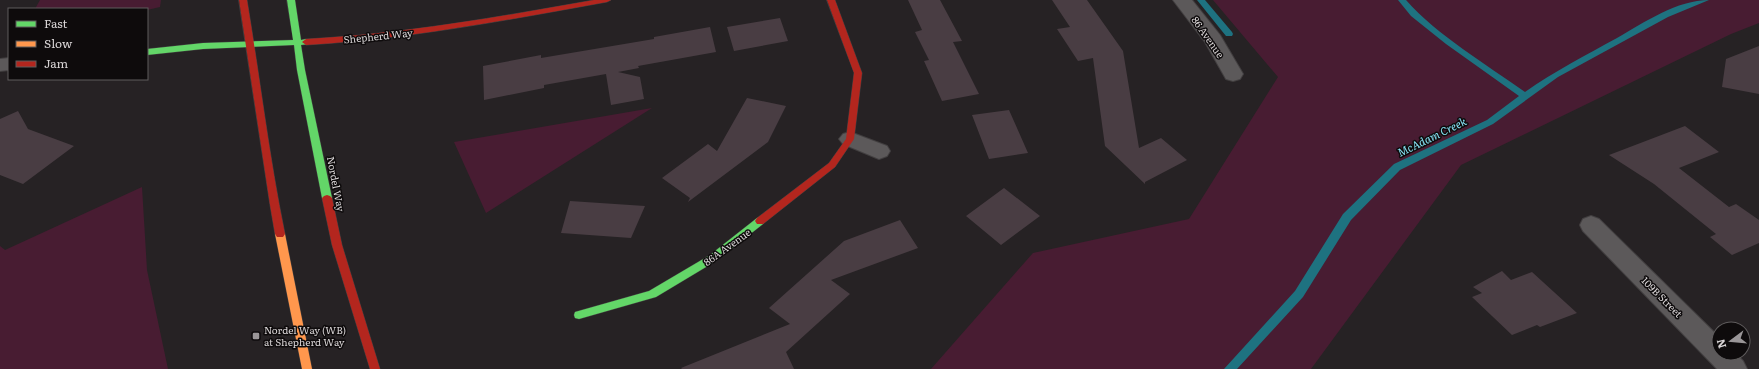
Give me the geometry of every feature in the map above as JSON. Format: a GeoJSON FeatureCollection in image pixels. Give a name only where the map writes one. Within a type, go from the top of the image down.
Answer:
{"type":"FeatureCollection","features":[{"type":"Feature","properties":{"kind":"main road"},"geometry":{"type":"LineString","coordinates":[[243,0],[251,44],[271,191],[307,369]]}},
{"type":"Feature","properties":{"kind":"main road","name":"Nordel Way"},"geometry":{"type":"LineString","coordinates":[[291,0],[301,70],[337,245],[375,369]]}},
{"type":"Feature","properties":{"kind":"main road","name":"Shepherd Way"},"geometry":{"type":"LineString","coordinates":[[148,52],[251,44],[343,41],[405,34],[607,0]]}},
{"type":"Feature","properties":{"kind":"main road","name":"86A Avenue"},"geometry":{"type":"LineString","coordinates":[[579,315],[652,294],[713,258],[832,165],[850,139],[858,73],[831,0]]}},
{"type":"Feature","properties":{"kind":"street","name":"86 Avenue"},"geometry":{"type":"LineString","coordinates":[[1182,0],[1213,39],[1233,74]]}},
{"type":"Feature","properties":{"kind":"street"},"geometry":{"type":"LineString","coordinates":[[850,139],[879,151]]}},
{"type":"Feature","properties":{"kind":"street","name":"109B Street"},"geometry":{"type":"LineString","coordinates":[[1591,225],[1734,369]]}},
{"type":"Feature","properties":{"kind":"shaded area"},"geometry":{"type":"Polygon","coordinates":[[[40,0],[161,0],[160,7],[148,10],[148,8],[36,8],[40,0]]]}},
{"type":"Feature","properties":{"kind":"shaded area"},"geometry":{"type":"Polygon","coordinates":[[[1213,0],[1759,0],[1759,23],[1731,34],[1461,165],[1311,369],[931,369],[1033,253],[1189,219],[1278,77],[1213,0]]]}},
{"type":"Feature","properties":{"kind":"shaded area"},"geometry":{"type":"Polygon","coordinates":[[[652,108],[486,213],[454,142],[652,108]]]}},
{"type":"Feature","properties":{"kind":"shaded area"},"geometry":{"type":"Polygon","coordinates":[[[142,187],[147,270],[168,369],[0,369],[0,246],[5,250],[142,187]]]}},
{"type":"Feature","properties":{"kind":"building"},"geometry":{"type":"Polygon","coordinates":[[[908,0],[940,0],[962,41],[953,42],[979,94],[942,101],[924,61],[929,60],[915,32],[922,30],[908,0]]]}},
{"type":"Feature","properties":{"kind":"building"},"geometry":{"type":"Polygon","coordinates":[[[1052,0],[1087,0],[1123,51],[1139,148],[1161,138],[1187,160],[1145,182],[1145,184],[1105,146],[1093,58],[1078,61],[1057,29],[1070,27],[1052,0]]]}},
{"type":"Feature","properties":{"kind":"building"},"geometry":{"type":"Polygon","coordinates":[[[780,18],[788,41],[734,51],[727,27],[780,18]]]}},
{"type":"Feature","properties":{"kind":"building"},"geometry":{"type":"Polygon","coordinates":[[[710,27],[716,52],[638,66],[639,68],[618,72],[640,77],[644,99],[611,105],[606,74],[544,85],[544,88],[484,100],[483,66],[541,55],[541,58],[654,39],[654,37],[710,27]]]}},
{"type":"Feature","properties":{"kind":"building"},"geometry":{"type":"Polygon","coordinates":[[[1759,46],[1759,94],[1722,87],[1726,59],[1759,46]]]}},
{"type":"Feature","properties":{"kind":"building"},"geometry":{"type":"Polygon","coordinates":[[[747,98],[786,106],[768,142],[688,202],[690,198],[662,178],[708,144],[717,151],[747,98]]]}},
{"type":"Feature","properties":{"kind":"building"},"geometry":{"type":"Polygon","coordinates":[[[1009,110],[1028,153],[989,159],[972,115],[1009,110]]]}},
{"type":"Feature","properties":{"kind":"building"},"geometry":{"type":"Polygon","coordinates":[[[18,111],[28,129],[74,146],[23,184],[0,175],[0,119],[18,111]]]}},
{"type":"Feature","properties":{"kind":"building"},"geometry":{"type":"Polygon","coordinates":[[[1685,126],[1719,152],[1679,168],[1729,207],[1736,204],[1759,220],[1759,243],[1732,255],[1710,237],[1716,234],[1654,184],[1609,155],[1685,126]]]}},
{"type":"Feature","properties":{"kind":"building"},"geometry":{"type":"Polygon","coordinates":[[[1004,188],[1040,216],[1001,245],[966,216],[1004,188]]]}},
{"type":"Feature","properties":{"kind":"building"},"geometry":{"type":"Polygon","coordinates":[[[570,201],[645,206],[631,238],[561,233],[570,201]]]}},
{"type":"Feature","properties":{"kind":"building"},"geometry":{"type":"Polygon","coordinates":[[[900,220],[918,248],[831,280],[850,294],[786,352],[794,369],[681,368],[790,324],[769,308],[844,241],[900,220]]]}},
{"type":"Feature","properties":{"kind":"building"},"geometry":{"type":"Polygon","coordinates":[[[1502,271],[1511,280],[1532,272],[1577,313],[1540,327],[1537,325],[1512,335],[1472,297],[1482,293],[1473,287],[1502,271]]]}},
{"type":"Feature","properties":{"kind":"waterway"},"geometry":{"type":"LineString","coordinates":[[1201,0],[1229,34]]}},
{"type":"Feature","properties":{"kind":"waterway"},"geometry":{"type":"LineString","coordinates":[[1402,0],[1414,14],[1449,42],[1525,96]]}},
{"type":"Feature","properties":{"kind":"waterway","name":"McAdam Creek"},"geometry":{"type":"LineString","coordinates":[[1230,369],[1299,294],[1347,217],[1397,167],[1490,122],[1555,75],[1665,15],[1705,0]]}},
{"type":"Feature","properties":{"kind":"traffic: fast"},"geometry":{"type":"LineString","coordinates":[[291,0],[301,70],[327,198]]}},
{"type":"Feature","properties":{"kind":"traffic: fast"},"geometry":{"type":"LineString","coordinates":[[148,52],[203,46],[306,42]]}},
{"type":"Feature","properties":{"kind":"traffic: fast"},"geometry":{"type":"LineString","coordinates":[[579,315],[652,294],[713,258],[760,221]]}},
{"type":"Feature","properties":{"kind":"traffic: slow"},"geometry":{"type":"LineString","coordinates":[[280,234],[307,369]]}},
{"type":"Feature","properties":{"kind":"traffic: jam"},"geometry":{"type":"LineString","coordinates":[[243,0],[269,176],[280,234]]}},
{"type":"Feature","properties":{"kind":"traffic: jam"},"geometry":{"type":"LineString","coordinates":[[306,42],[382,37],[419,32],[607,0]]}},
{"type":"Feature","properties":{"kind":"traffic: jam"},"geometry":{"type":"LineString","coordinates":[[760,221],[832,165],[850,139],[858,73],[831,0]]}},
{"type":"Feature","properties":{"kind":"traffic: jam"},"geometry":{"type":"LineString","coordinates":[[327,198],[337,245],[375,369]]}},
{"type":"Feature","properties":{"kind":"place","name":"Nordel Way (WB) at Shepherd Way"},"geometry":{"type":"Point","coordinates":[256,336]}}]}
